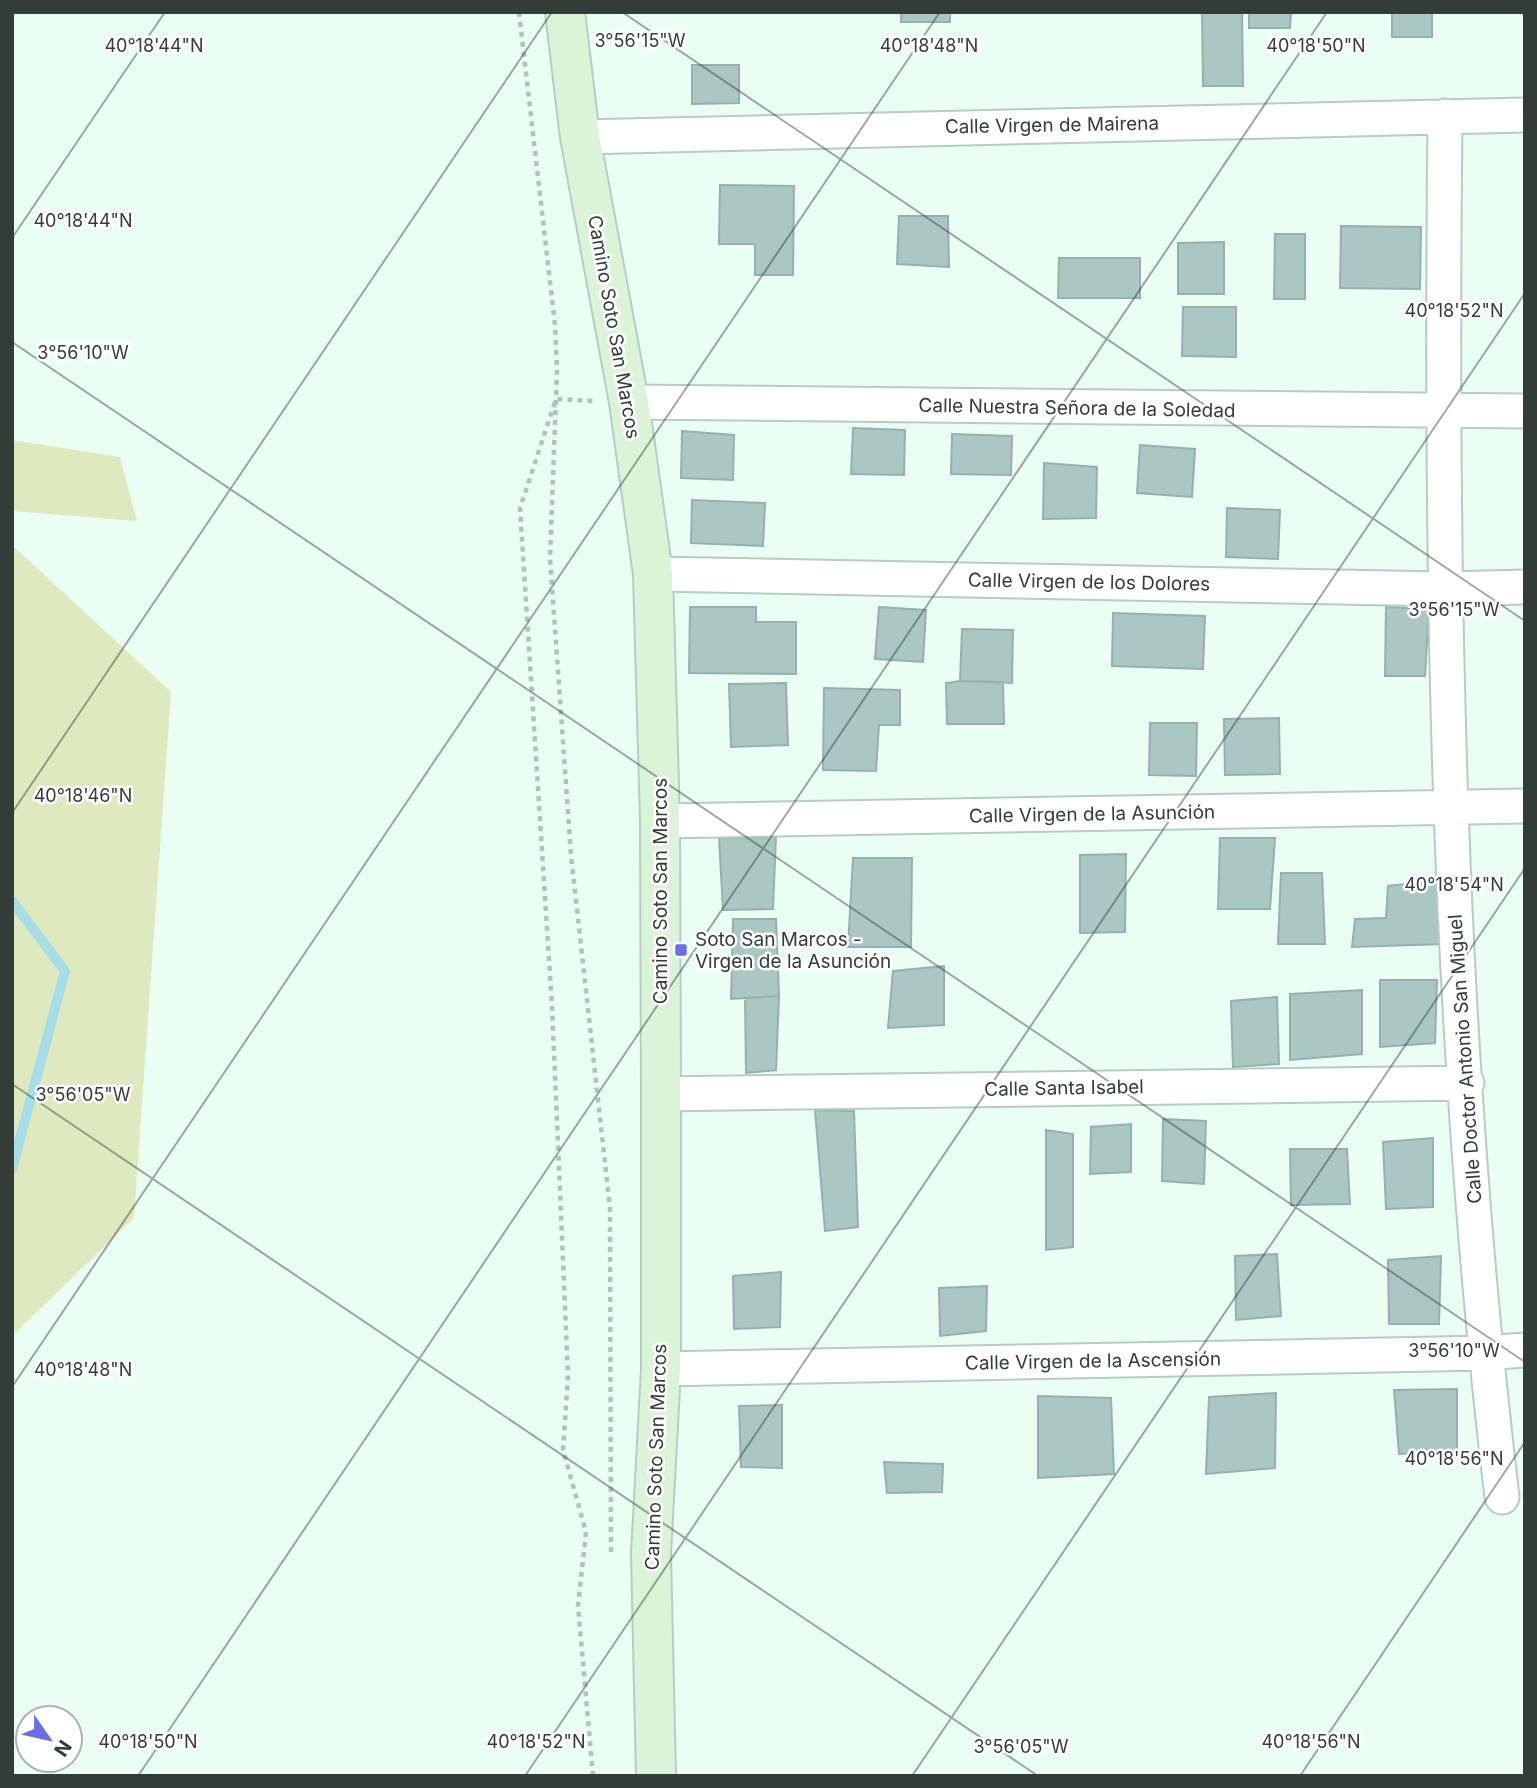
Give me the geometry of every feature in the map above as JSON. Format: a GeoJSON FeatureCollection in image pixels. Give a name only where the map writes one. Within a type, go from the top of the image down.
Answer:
{"type":"FeatureCollection","features":[{"type":"Feature","properties":{"kind":"street","name":"Camino Soto San Marcos"},"geometry":{"type":"LineString","coordinates":[[565,12],[580,138],[629,402],[653,574],[660,821],[661,1094],[661,1369],[651,1554],[656,1776]]}},
{"type":"Feature","properties":{"kind":"street","name":"Calle Virgen de Mairena"},"geometry":{"type":"LineString","coordinates":[[580,138],[1525,115]]}},
{"type":"Feature","properties":{"kind":"street","name":"Calle Doctor Antonio San Miguel"},"geometry":{"type":"LineString","coordinates":[[1445,116],[1442,412],[1449,807],[1485,1353],[1502,1497]]}},
{"type":"Feature","properties":{"kind":"street","name":"Calle Nuestra Señora de la Soledad"},"geometry":{"type":"LineString","coordinates":[[629,402],[1525,411]]}},
{"type":"Feature","properties":{"kind":"street","name":"Calle Virgen de los Dolores"},"geometry":{"type":"LineString","coordinates":[[653,574],[1445,589],[1525,587]]}},
{"type":"Feature","properties":{"kind":"street","name":"Calle Virgen de la Asunción"},"geometry":{"type":"LineString","coordinates":[[660,821],[1525,806]]}},
{"type":"Feature","properties":{"kind":"street","name":"Calle Santa Isabel"},"geometry":{"type":"LineString","coordinates":[[661,1094],[1467,1083]]}},
{"type":"Feature","properties":{"kind":"street","name":"Calle Virgen de la Ascensión"},"geometry":{"type":"LineString","coordinates":[[661,1369],[1485,1353],[1525,1350]]}},
{"type":"Feature","properties":{"kind":"path"},"geometry":{"type":"LineString","coordinates":[[519,12],[555,325],[556,399],[550,558],[571,855],[610,1208],[611,1565]]}},
{"type":"Feature","properties":{"kind":"path"},"geometry":{"type":"LineString","coordinates":[[556,399],[629,402]]}},
{"type":"Feature","properties":{"kind":"path"},"geometry":{"type":"LineString","coordinates":[[556,399],[520,508],[552,1006],[568,1376],[563,1450],[586,1532],[578,1606],[593,1776]]}},
{"type":"Feature","properties":{"kind":"green space"},"geometry":{"type":"Polygon","coordinates":[[[12,440],[120,457],[137,521],[12,511],[12,440]]]}},
{"type":"Feature","properties":{"kind":"green space"},"geometry":{"type":"Polygon","coordinates":[[[12,545],[171,692],[134,1218],[12,1336],[12,545]]]}},
{"type":"Feature","properties":{"kind":"building"},"geometry":{"type":"Polygon","coordinates":[[[901,12],[950,12],[950,22],[901,22],[901,12]]]}},
{"type":"Feature","properties":{"kind":"building"},"geometry":{"type":"Polygon","coordinates":[[[1202,12],[1242,12],[1243,86],[1203,86],[1202,12]]]}},
{"type":"Feature","properties":{"kind":"building"},"geometry":{"type":"Polygon","coordinates":[[[1249,12],[1291,12],[1290,28],[1249,28],[1249,12]]]}},
{"type":"Feature","properties":{"kind":"building"},"geometry":{"type":"Polygon","coordinates":[[[1392,12],[1432,12],[1432,37],[1392,37],[1392,12]]]}},
{"type":"Feature","properties":{"kind":"building"},"geometry":{"type":"Polygon","coordinates":[[[692,65],[739,65],[739,103],[692,104],[692,65]]]}},
{"type":"Feature","properties":{"kind":"building"},"geometry":{"type":"Polygon","coordinates":[[[720,185],[794,186],[793,275],[755,275],[755,244],[719,244],[720,185]]]}},
{"type":"Feature","properties":{"kind":"building"},"geometry":{"type":"Polygon","coordinates":[[[899,216],[948,216],[949,267],[897,264],[899,216]]]}},
{"type":"Feature","properties":{"kind":"building"},"geometry":{"type":"Polygon","coordinates":[[[1341,226],[1421,227],[1420,289],[1340,288],[1341,226]]]}},
{"type":"Feature","properties":{"kind":"building"},"geometry":{"type":"Polygon","coordinates":[[[1275,234],[1305,234],[1305,299],[1274,299],[1275,234]]]}},
{"type":"Feature","properties":{"kind":"building"},"geometry":{"type":"Polygon","coordinates":[[[1224,242],[1224,294],[1178,294],[1178,243],[1224,242]]]}},
{"type":"Feature","properties":{"kind":"building"},"geometry":{"type":"Polygon","coordinates":[[[1059,258],[1140,258],[1140,298],[1058,298],[1059,258]]]}},
{"type":"Feature","properties":{"kind":"building"},"geometry":{"type":"Polygon","coordinates":[[[1183,307],[1236,307],[1236,357],[1182,356],[1183,307]]]}},
{"type":"Feature","properties":{"kind":"building"},"geometry":{"type":"Polygon","coordinates":[[[853,428],[905,430],[904,475],[851,474],[853,428]]]}},
{"type":"Feature","properties":{"kind":"building"},"geometry":{"type":"Polygon","coordinates":[[[682,431],[734,435],[733,480],[681,478],[682,431]]]}},
{"type":"Feature","properties":{"kind":"building"},"geometry":{"type":"Polygon","coordinates":[[[952,434],[1012,436],[1011,475],[951,474],[952,434]]]}},
{"type":"Feature","properties":{"kind":"building"},"geometry":{"type":"Polygon","coordinates":[[[1140,445],[1195,449],[1192,497],[1137,493],[1140,445]]]}},
{"type":"Feature","properties":{"kind":"building"},"geometry":{"type":"Polygon","coordinates":[[[1044,463],[1097,467],[1096,518],[1043,519],[1044,463]]]}},
{"type":"Feature","properties":{"kind":"building"},"geometry":{"type":"Polygon","coordinates":[[[692,500],[765,503],[763,546],[691,543],[692,500]]]}},
{"type":"Feature","properties":{"kind":"building"},"geometry":{"type":"Polygon","coordinates":[[[1227,508],[1280,510],[1278,559],[1226,557],[1227,508]]]}},
{"type":"Feature","properties":{"kind":"building"},"geometry":{"type":"Polygon","coordinates":[[[690,607],[756,607],[756,622],[796,622],[796,674],[689,673],[690,607]]]}},
{"type":"Feature","properties":{"kind":"building"},"geometry":{"type":"Polygon","coordinates":[[[879,607],[926,610],[923,662],[875,659],[879,607]]]}},
{"type":"Feature","properties":{"kind":"building"},"geometry":{"type":"Polygon","coordinates":[[[1386,607],[1429,609],[1425,676],[1385,676],[1386,607]]]}},
{"type":"Feature","properties":{"kind":"building"},"geometry":{"type":"Polygon","coordinates":[[[1113,613],[1205,616],[1203,669],[1112,666],[1113,613]]]}},
{"type":"Feature","properties":{"kind":"building"},"geometry":{"type":"Polygon","coordinates":[[[962,629],[1013,630],[1012,683],[960,681],[962,629]]]}},
{"type":"Feature","properties":{"kind":"building"},"geometry":{"type":"Polygon","coordinates":[[[1003,682],[1004,724],[947,724],[946,683],[1003,682]]]}},
{"type":"Feature","properties":{"kind":"building"},"geometry":{"type":"Polygon","coordinates":[[[786,683],[788,745],[731,747],[729,684],[786,683]]]}},
{"type":"Feature","properties":{"kind":"building"},"geometry":{"type":"Polygon","coordinates":[[[824,688],[900,690],[900,725],[879,725],[876,771],[823,770],[824,688]]]}},
{"type":"Feature","properties":{"kind":"building"},"geometry":{"type":"Polygon","coordinates":[[[1279,718],[1280,774],[1225,775],[1224,719],[1279,718]]]}},
{"type":"Feature","properties":{"kind":"building"},"geometry":{"type":"Polygon","coordinates":[[[1150,723],[1197,723],[1196,776],[1149,775],[1150,723]]]}},
{"type":"Feature","properties":{"kind":"building"},"geometry":{"type":"Polygon","coordinates":[[[776,837],[773,909],[723,910],[719,838],[776,837]]]}},
{"type":"Feature","properties":{"kind":"building"},"geometry":{"type":"Polygon","coordinates":[[[1220,838],[1275,838],[1270,909],[1218,909],[1220,838]]]}},
{"type":"Feature","properties":{"kind":"building"},"geometry":{"type":"Polygon","coordinates":[[[1126,854],[1125,932],[1080,933],[1080,855],[1126,854]]]}},
{"type":"Feature","properties":{"kind":"building"},"geometry":{"type":"Polygon","coordinates":[[[853,858],[912,858],[911,947],[848,947],[853,858]]]}},
{"type":"Feature","properties":{"kind":"building"},"geometry":{"type":"Polygon","coordinates":[[[1281,873],[1322,873],[1325,944],[1278,944],[1281,873]]]}},
{"type":"Feature","properties":{"kind":"building"},"geometry":{"type":"Polygon","coordinates":[[[1442,880],[1444,944],[1352,947],[1355,919],[1386,918],[1388,886],[1442,880]]]}},
{"type":"Feature","properties":{"kind":"building"},"geometry":{"type":"Polygon","coordinates":[[[733,919],[776,919],[779,996],[731,999],[733,919]]]}},
{"type":"Feature","properties":{"kind":"building"},"geometry":{"type":"Polygon","coordinates":[[[944,966],[944,1025],[888,1028],[893,971],[944,966]]]}},
{"type":"Feature","properties":{"kind":"building"},"geometry":{"type":"Polygon","coordinates":[[[1380,980],[1437,980],[1435,1043],[1380,1047],[1380,980]]]}},
{"type":"Feature","properties":{"kind":"building"},"geometry":{"type":"Polygon","coordinates":[[[1362,990],[1362,1054],[1290,1060],[1290,994],[1362,990]]]}},
{"type":"Feature","properties":{"kind":"building"},"geometry":{"type":"Polygon","coordinates":[[[779,996],[776,1070],[746,1073],[745,998],[779,996]]]}},
{"type":"Feature","properties":{"kind":"building"},"geometry":{"type":"Polygon","coordinates":[[[1277,997],[1279,1064],[1233,1067],[1231,1001],[1277,997]]]}},
{"type":"Feature","properties":{"kind":"building"},"geometry":{"type":"Polygon","coordinates":[[[815,1110],[854,1111],[858,1227],[825,1231],[815,1110]]]}},
{"type":"Feature","properties":{"kind":"building"},"geometry":{"type":"Polygon","coordinates":[[[1163,1119],[1206,1121],[1204,1184],[1162,1181],[1163,1119]]]}},
{"type":"Feature","properties":{"kind":"building"},"geometry":{"type":"Polygon","coordinates":[[[1131,1124],[1131,1172],[1090,1174],[1091,1127],[1131,1124]]]}},
{"type":"Feature","properties":{"kind":"building"},"geometry":{"type":"Polygon","coordinates":[[[1046,1130],[1073,1134],[1073,1247],[1046,1250],[1046,1130]]]}},
{"type":"Feature","properties":{"kind":"building"},"geometry":{"type":"Polygon","coordinates":[[[1433,1138],[1433,1207],[1386,1209],[1383,1142],[1433,1138]]]}},
{"type":"Feature","properties":{"kind":"building"},"geometry":{"type":"Polygon","coordinates":[[[1290,1149],[1347,1149],[1350,1204],[1291,1205],[1290,1149]]]}},
{"type":"Feature","properties":{"kind":"building"},"geometry":{"type":"Polygon","coordinates":[[[1277,1254],[1281,1316],[1236,1320],[1235,1256],[1277,1254]]]}},
{"type":"Feature","properties":{"kind":"building"},"geometry":{"type":"Polygon","coordinates":[[[1441,1256],[1439,1324],[1389,1324],[1388,1260],[1441,1256]]]}},
{"type":"Feature","properties":{"kind":"building"},"geometry":{"type":"Polygon","coordinates":[[[781,1272],[780,1327],[734,1329],[733,1276],[781,1272]]]}},
{"type":"Feature","properties":{"kind":"building"},"geometry":{"type":"Polygon","coordinates":[[[987,1286],[986,1331],[940,1336],[939,1288],[987,1286]]]}},
{"type":"Feature","properties":{"kind":"building"},"geometry":{"type":"Polygon","coordinates":[[[1457,1389],[1457,1452],[1399,1454],[1394,1390],[1457,1389]]]}},
{"type":"Feature","properties":{"kind":"building"},"geometry":{"type":"Polygon","coordinates":[[[1276,1393],[1275,1468],[1206,1474],[1209,1397],[1276,1393]]]}},
{"type":"Feature","properties":{"kind":"building"},"geometry":{"type":"Polygon","coordinates":[[[1038,1396],[1111,1398],[1114,1474],[1038,1478],[1038,1396]]]}},
{"type":"Feature","properties":{"kind":"building"},"geometry":{"type":"Polygon","coordinates":[[[782,1405],[782,1468],[741,1467],[739,1406],[782,1405]]]}},
{"type":"Feature","properties":{"kind":"building"},"geometry":{"type":"Polygon","coordinates":[[[884,1462],[943,1464],[942,1492],[887,1493],[884,1462]]]}},
{"type":"Feature","properties":{"kind":"waterway"},"geometry":{"type":"LineString","coordinates":[[12,901],[65,971],[12,1169]]}},
{"type":"Feature","properties":{"kind":"place","name":"Soto San Marcos - Virgen de la Asunción"},"geometry":{"type":"Point","coordinates":[681,950]}}]}
